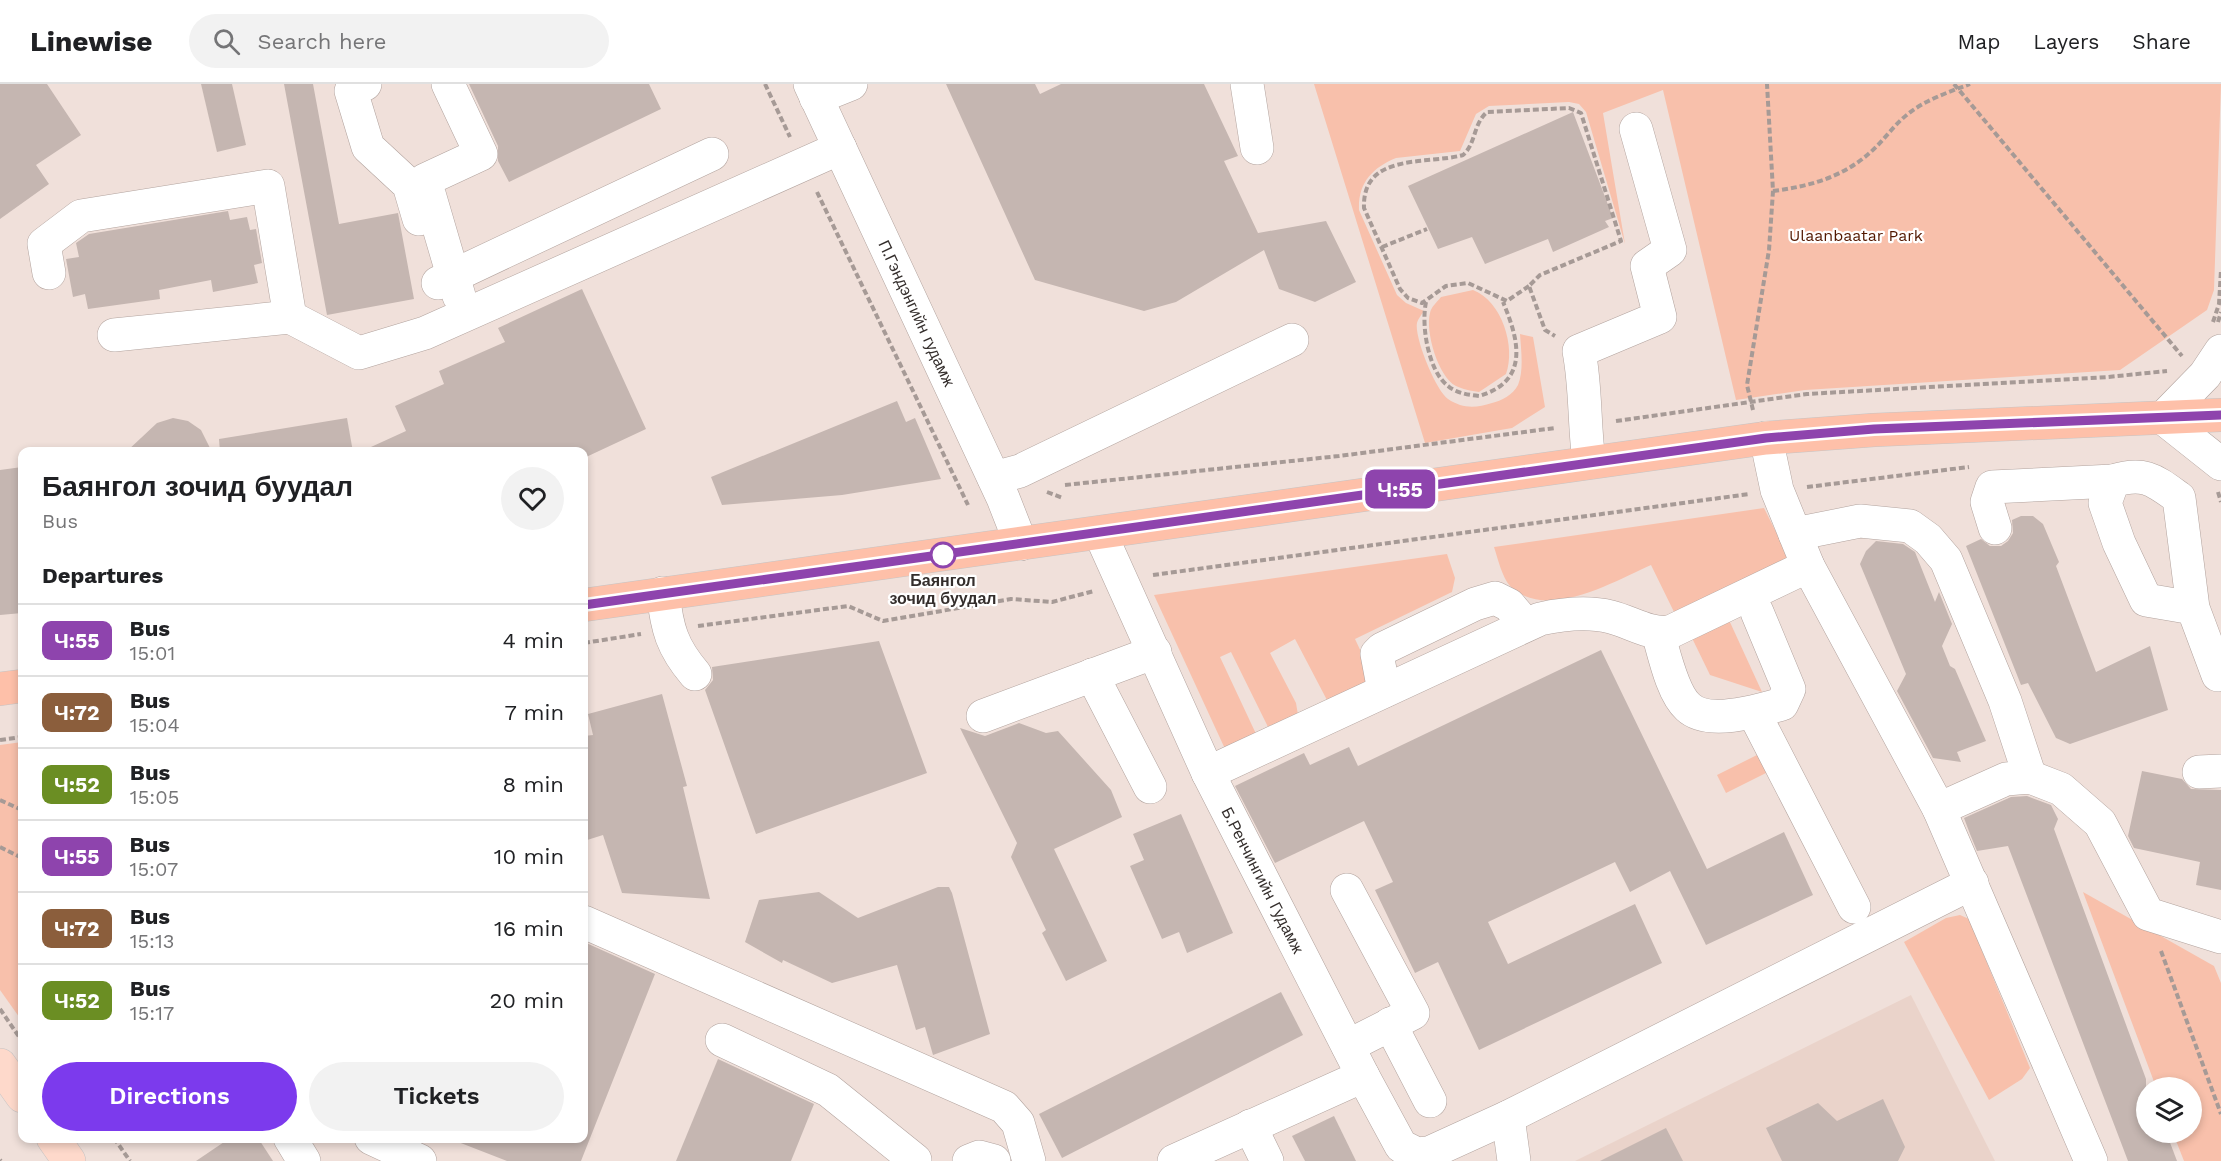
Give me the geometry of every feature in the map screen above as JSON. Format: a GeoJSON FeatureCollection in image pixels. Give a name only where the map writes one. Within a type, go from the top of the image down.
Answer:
{"type":"FeatureCollection","features":[{"type":"Feature","properties":{"kind":"highway"},"geometry":{"type":"LineString","coordinates":[[588,604],[1589,462],[1760,426],[1874,429],[2221,416]]}},
{"type":"Feature","properties":{"kind":"highway"},"geometry":{"type":"LineString","coordinates":[[0,689],[18,687]]}},
{"type":"Feature","properties":{"kind":"main road"},"geometry":{"type":"LineString","coordinates":[[0,1065],[18,1090]]}},
{"type":"Feature","properties":{"kind":"main road"},"geometry":{"type":"LineString","coordinates":[[56,1143],[69,1161]]}},
{"type":"Feature","properties":{"kind":"street"},"geometry":{"type":"LineString","coordinates":[[365,84],[351,91],[368,147],[409,185],[445,280],[457,319]]}},
{"type":"Feature","properties":{"kind":"street"},"geometry":{"type":"LineString","coordinates":[[445,280],[425,180],[481,154],[448,84]]}},
{"type":"Feature","properties":{"kind":"street"},"geometry":{"type":"LineString","coordinates":[[813,91],[850,84]]}},
{"type":"Feature","properties":{"kind":"street"},"geometry":{"type":"LineString","coordinates":[[1247,84],[1257,148]]}},
{"type":"Feature","properties":{"kind":"street","name":"П.Гэндэнгийн гудамж"},"geometry":{"type":"LineString","coordinates":[[813,91],[1007,474],[1021,544]]}},
{"type":"Feature","properties":{"kind":"street"},"geometry":{"type":"LineString","coordinates":[[1589,462],[1584,424],[1583,371],[1579,351],[1660,317],[1647,266],[1670,250],[1636,129]]}},
{"type":"Feature","properties":{"kind":"street"},"geometry":{"type":"LineString","coordinates":[[114,335],[290,317],[359,353],[425,333],[840,148]]}},
{"type":"Feature","properties":{"kind":"street"},"geometry":{"type":"LineString","coordinates":[[445,280],[712,154]]}},
{"type":"Feature","properties":{"kind":"street"},"geometry":{"type":"LineString","coordinates":[[49,273],[44,244],[81,216],[268,186],[290,317]]}},
{"type":"Feature","properties":{"kind":"street"},"geometry":{"type":"LineString","coordinates":[[1007,474],[1292,340]]}},
{"type":"Feature","properties":{"kind":"street"},"geometry":{"type":"LineString","coordinates":[[2216,342],[2205,375],[2163,418],[2216,474]]}},
{"type":"Feature","properties":{"kind":"street"},"geometry":{"type":"LineString","coordinates":[[1760,426],[1777,490],[1808,566],[1939,809],[2091,1161]]}},
{"type":"Feature","properties":{"kind":"street"},"geometry":{"type":"LineString","coordinates":[[1995,528],[1987,502],[1992,487],[2113,481],[2131,475],[2154,479],[2179,498],[2193,608],[2218,675],[2221,674]]}},
{"type":"Feature","properties":{"kind":"street"},"geometry":{"type":"LineString","coordinates":[[2113,481],[2104,503],[2119,543],[2146,600],[2193,608]]}},
{"type":"Feature","properties":{"kind":"street"},"geometry":{"type":"LineString","coordinates":[[1795,534],[1860,521],[1910,526],[1928,539],[1946,560],[1951,571],[2005,701],[2030,777]]}},
{"type":"Feature","properties":{"kind":"street","name":"Б.Ренчингийн Гудамж"},"geometry":{"type":"LineString","coordinates":[[1100,533],[1125,584],[1208,773],[1363,1076],[1401,1146],[1418,1154],[1442,1149],[1508,1117],[1972,884]]}},
{"type":"Feature","properties":{"kind":"street"},"geometry":{"type":"LineString","coordinates":[[1208,773],[1526,625],[1555,616],[1588,614],[1612,617],[1658,633],[1679,630],[1808,566]]}},
{"type":"Feature","properties":{"kind":"street"},"geometry":{"type":"LineString","coordinates":[[663,593],[667,630],[681,658],[695,675]]}},
{"type":"Feature","properties":{"kind":"street"},"geometry":{"type":"LineString","coordinates":[[1658,633],[1673,681],[1686,706],[1702,716],[1754,713],[1782,704],[1789,689],[1758,612]]}},
{"type":"Feature","properties":{"kind":"street"},"geometry":{"type":"LineString","coordinates":[[983,716],[1155,652]]}},
{"type":"Feature","properties":{"kind":"street"},"geometry":{"type":"LineString","coordinates":[[1092,675],[1150,787]]}},
{"type":"Feature","properties":{"kind":"street"},"geometry":{"type":"LineString","coordinates":[[1754,713],[1854,907]]}},
{"type":"Feature","properties":{"kind":"street"},"geometry":{"type":"LineString","coordinates":[[1939,809],[2006,778],[2030,777],[2061,789],[2100,823],[2148,914],[2221,937]]}},
{"type":"Feature","properties":{"kind":"street"},"geometry":{"type":"LineString","coordinates":[[1347,890],[1413,1013],[1348,1046]]}},
{"type":"Feature","properties":{"kind":"street"},"geometry":{"type":"LineString","coordinates":[[588,924],[1004,1107],[1018,1123],[1029,1161]]}},
{"type":"Feature","properties":{"kind":"street"},"geometry":{"type":"LineString","coordinates":[[1390,1024],[1430,1101]]}},
{"type":"Feature","properties":{"kind":"street"},"geometry":{"type":"LineString","coordinates":[[722,1040],[828,1090],[919,1161]]}},
{"type":"Feature","properties":{"kind":"street"},"geometry":{"type":"LineString","coordinates":[[1174,1161],[1363,1076]]}},
{"type":"Feature","properties":{"kind":"street"},"geometry":{"type":"LineString","coordinates":[[1508,1117],[1514,1161]]}},
{"type":"Feature","properties":{"kind":"street"},"geometry":{"type":"LineString","coordinates":[[1250,1126],[1267,1161]]}},
{"type":"Feature","properties":{"kind":"street"},"geometry":{"type":"LineString","coordinates":[[293,1143],[304,1161]]}},
{"type":"Feature","properties":{"kind":"street"},"geometry":{"type":"LineString","coordinates":[[382,1143],[420,1161]]}},
{"type":"Feature","properties":{"kind":"street"},"geometry":{"type":"LineString","coordinates":[[878,1161],[889,1157],[919,1161]]}},
{"type":"Feature","properties":{"kind":"street"},"geometry":{"type":"LineString","coordinates":[[969,1161],[979,1157],[994,1161]]}},
{"type":"Feature","properties":{"kind":"path"},"geometry":{"type":"LineString","coordinates":[[765,84],[968,505]]}},
{"type":"Feature","properties":{"kind":"path"},"geometry":{"type":"LineString","coordinates":[[1760,426],[1747,385],[1763,291],[1773,191],[1767,84]]}},
{"type":"Feature","properties":{"kind":"path"},"geometry":{"type":"LineString","coordinates":[[1954,84],[2190,364]]}},
{"type":"Feature","properties":{"kind":"path"},"geometry":{"type":"LineString","coordinates":[[1773,191],[1815,184],[1836,176],[1869,154],[1907,114],[1970,84]]}},
{"type":"Feature","properties":{"kind":"path"},"geometry":{"type":"LineString","coordinates":[[1426,302],[1418,302],[1404,294],[1364,208],[1364,196],[1369,184],[1383,170],[1396,165],[1462,155],[1469,148],[1481,118],[1487,112],[1575,109],[1584,118],[1621,241],[1540,275],[1512,300],[1503,302]]}},
{"type":"Feature","properties":{"kind":"path"},"geometry":{"type":"LineString","coordinates":[[1382,247],[1428,229]]}},
{"type":"Feature","properties":{"kind":"path"},"geometry":{"type":"LineString","coordinates":[[2216,342],[2221,270]]}},
{"type":"Feature","properties":{"kind":"path"},"geometry":{"type":"LineString","coordinates":[[1468,283],[1503,302],[1516,336],[1514,369],[1511,378],[1505,384],[1479,396],[1452,389],[1442,380],[1425,338],[1423,320],[1426,302],[1436,291],[1446,286],[1468,283]]}},
{"type":"Feature","properties":{"kind":"path"},"geometry":{"type":"LineString","coordinates":[[1529,286],[1545,330],[1579,351]]}},
{"type":"Feature","properties":{"kind":"path"},"geometry":{"type":"LineString","coordinates":[[1007,474],[1056,486],[1339,456],[1807,394],[2086,379],[2174,370]]}},
{"type":"Feature","properties":{"kind":"path"},"geometry":{"type":"LineString","coordinates":[[588,642],[848,606],[884,621],[1011,599],[1052,602],[1125,584],[1140,577],[1777,490],[1973,466]]}},
{"type":"Feature","properties":{"kind":"path"},"geometry":{"type":"LineString","coordinates":[[2216,474],[2217,491],[2221,490]]}},
{"type":"Feature","properties":{"kind":"path"},"geometry":{"type":"LineString","coordinates":[[0,740],[18,738]]}},
{"type":"Feature","properties":{"kind":"path"},"geometry":{"type":"LineString","coordinates":[[0,800],[18,808]]}},
{"type":"Feature","properties":{"kind":"path"},"geometry":{"type":"LineString","coordinates":[[0,847],[18,856]]}},
{"type":"Feature","properties":{"kind":"path"},"geometry":{"type":"LineString","coordinates":[[2148,914],[2221,1114]]}},
{"type":"Feature","properties":{"kind":"path"},"geometry":{"type":"LineString","coordinates":[[0,1009],[18,1035]]}},
{"type":"Feature","properties":{"kind":"path"},"geometry":{"type":"LineString","coordinates":[[117,1143],[130,1161]]}},
{"type":"Feature","properties":{"kind":"shaded area"},"geometry":{"type":"Polygon","coordinates":[[[1911,995],[1995,1161],[1575,1161],[1911,995]]]}},
{"type":"Feature","properties":{"kind":"green space","name":"Ulaanbaatar Park"},"geometry":{"type":"Polygon","coordinates":[[[1314,84],[2221,84],[2214,290],[2207,310],[2120,370],[1805,390],[1736,400],[1663,90],[1603,113],[1625,244],[1586,112],[1579,104],[1569,102],[1489,106],[1476,114],[1460,151],[1396,158],[1373,172],[1361,192],[1359,210],[1397,295],[1406,303],[1424,311],[1417,323],[1419,340],[1432,375],[1443,394],[1459,405],[1470,407],[1495,402],[1510,395],[1518,385],[1521,373],[1520,334],[1533,337],[1545,407],[1512,428],[1425,443],[1314,84]]]}},
{"type":"Feature","properties":{"kind":"green space"},"geometry":{"type":"Polygon","coordinates":[[[1473,290],[1492,304],[1499,314],[1508,338],[1509,351],[1506,374],[1479,392],[1461,388],[1450,381],[1434,353],[1429,331],[1431,311],[1441,297],[1473,290]]]}},
{"type":"Feature","properties":{"kind":"green space"},"geometry":{"type":"Polygon","coordinates":[[[1764,508],[1788,556],[1777,567],[1676,616],[1651,565],[1580,595],[1542,600],[1525,596],[1510,586],[1502,573],[1494,547],[1764,508]]]}},
{"type":"Feature","properties":{"kind":"green space"},"geometry":{"type":"Polygon","coordinates":[[[1447,554],[1455,578],[1452,592],[1355,639],[1371,673],[1371,682],[1328,702],[1295,639],[1270,653],[1296,703],[1298,715],[1269,729],[1231,652],[1220,657],[1257,736],[1226,751],[1154,595],[1447,554]]]}},
{"type":"Feature","properties":{"kind":"green space"},"geometry":{"type":"Polygon","coordinates":[[[1729,620],[1762,692],[1710,675],[1692,638],[1729,620]]]}},
{"type":"Feature","properties":{"kind":"green space"},"geometry":{"type":"Polygon","coordinates":[[[18,743],[18,1015],[0,990],[0,745],[18,743]]]}},
{"type":"Feature","properties":{"kind":"green space"},"geometry":{"type":"Polygon","coordinates":[[[1767,750],[1776,768],[1726,793],[1717,775],[1767,750]]]}},
{"type":"Feature","properties":{"kind":"green space"},"geometry":{"type":"Polygon","coordinates":[[[2083,892],[2214,966],[2221,983],[2221,1161],[2184,1161],[2177,1143],[2202,1143],[2202,1077],[2152,1077],[2083,892]]]}},
{"type":"Feature","properties":{"kind":"green space"},"geometry":{"type":"Polygon","coordinates":[[[1960,915],[1969,919],[2030,1068],[2022,1079],[1989,1100],[1904,942],[1946,918],[1960,915]]]}},
{"type":"Feature","properties":{"kind":"building"},"geometry":{"type":"Polygon","coordinates":[[[0,84],[47,84],[81,135],[36,165],[49,184],[0,219],[0,84]]]}},
{"type":"Feature","properties":{"kind":"building"},"geometry":{"type":"Polygon","coordinates":[[[201,84],[232,84],[246,145],[217,152],[201,84]]]}},
{"type":"Feature","properties":{"kind":"building"},"geometry":{"type":"Polygon","coordinates":[[[284,84],[313,84],[339,224],[398,213],[414,299],[327,315],[284,84]]]}},
{"type":"Feature","properties":{"kind":"building"},"geometry":{"type":"Polygon","coordinates":[[[469,84],[649,84],[661,109],[509,182],[498,161],[498,146],[469,84]]]}},
{"type":"Feature","properties":{"kind":"building"},"geometry":{"type":"Polygon","coordinates":[[[946,84],[1035,84],[1040,94],[1061,84],[1204,84],[1238,156],[1224,161],[1258,233],[1326,221],[1356,282],[1315,302],[1279,289],[1264,250],[1176,302],[1144,311],[1035,280],[946,84]]]}},
{"type":"Feature","properties":{"kind":"building"},"geometry":{"type":"Polygon","coordinates":[[[1573,112],[1613,218],[1605,221],[1609,227],[1553,252],[1548,239],[1485,264],[1472,237],[1438,249],[1408,186],[1573,112]]]}},
{"type":"Feature","properties":{"kind":"building"},"geometry":{"type":"Polygon","coordinates":[[[228,211],[230,220],[247,217],[250,230],[256,229],[262,263],[254,265],[258,283],[213,292],[211,280],[159,290],[160,299],[88,309],[85,294],[73,297],[66,259],[79,257],[76,243],[89,234],[228,211]]]}},
{"type":"Feature","properties":{"kind":"building"},"geometry":{"type":"Polygon","coordinates":[[[582,289],[646,429],[588,456],[588,447],[371,447],[406,431],[395,406],[444,384],[439,371],[505,342],[498,328],[582,289]]]}},
{"type":"Feature","properties":{"kind":"building"},"geometry":{"type":"Polygon","coordinates":[[[897,401],[906,422],[915,418],[941,479],[842,495],[722,505],[711,477],[897,401]]]}},
{"type":"Feature","properties":{"kind":"building"},"geometry":{"type":"Polygon","coordinates":[[[173,418],[188,421],[201,430],[210,447],[131,447],[157,423],[173,418]]]}},
{"type":"Feature","properties":{"kind":"building"},"geometry":{"type":"Polygon","coordinates":[[[347,418],[352,447],[220,447],[219,439],[347,418]]]}},
{"type":"Feature","properties":{"kind":"building"},"geometry":{"type":"Polygon","coordinates":[[[18,468],[18,613],[0,615],[0,470],[18,468]]]}},
{"type":"Feature","properties":{"kind":"building"},"geometry":{"type":"Polygon","coordinates":[[[2021,516],[2033,516],[2043,524],[2059,562],[2056,566],[2096,672],[2150,646],[2168,710],[2070,744],[2056,738],[2028,683],[2021,685],[1966,546],[1981,539],[1990,546],[2001,546],[2013,533],[2012,520],[2021,516]]]}},
{"type":"Feature","properties":{"kind":"building"},"geometry":{"type":"Polygon","coordinates":[[[1876,541],[1903,544],[1915,552],[1935,602],[1939,592],[1952,624],[1942,646],[1950,666],[1955,669],[1986,741],[1957,752],[1961,762],[1933,758],[1897,691],[1906,674],[1860,564],[1866,551],[1876,541]]]}},
{"type":"Feature","properties":{"kind":"building"},"geometry":{"type":"Polygon","coordinates":[[[879,641],[927,773],[756,834],[705,690],[713,680],[712,667],[879,641]]]}},
{"type":"Feature","properties":{"kind":"building"},"geometry":{"type":"Polygon","coordinates":[[[1601,650],[1707,869],[1784,832],[1813,895],[1706,945],[1670,871],[1630,892],[1615,862],[1488,922],[1508,964],[1635,904],[1662,963],[1479,1050],[1438,962],[1415,973],[1375,890],[1393,882],[1364,821],[1275,863],[1235,786],[1304,753],[1310,765],[1349,747],[1358,766],[1601,650]]]}},
{"type":"Feature","properties":{"kind":"building"},"geometry":{"type":"Polygon","coordinates":[[[662,694],[687,786],[683,787],[710,899],[622,893],[603,835],[588,840],[588,736],[593,735],[588,714],[662,694]]]}},
{"type":"Feature","properties":{"kind":"building"},"geometry":{"type":"Polygon","coordinates":[[[1019,723],[1046,733],[1058,731],[1111,790],[1122,817],[1054,849],[1107,961],[1066,981],[1042,933],[1046,930],[1011,857],[1017,843],[960,728],[985,736],[1019,723]]]}},
{"type":"Feature","properties":{"kind":"building"},"geometry":{"type":"Polygon","coordinates":[[[2142,771],[2182,779],[2191,789],[2221,790],[2221,890],[2196,885],[2200,862],[2134,848],[2128,836],[2142,771]]]}},
{"type":"Feature","properties":{"kind":"building"},"geometry":{"type":"Polygon","coordinates":[[[2027,796],[2051,805],[2058,819],[2054,829],[2145,1077],[2136,1077],[2136,1143],[2170,1143],[2177,1161],[2128,1161],[2008,846],[1977,851],[1964,818],[2011,797],[2027,796]]]}},
{"type":"Feature","properties":{"kind":"building"},"geometry":{"type":"Polygon","coordinates":[[[1181,814],[1233,933],[1187,953],[1179,932],[1162,939],[1130,866],[1144,860],[1133,834],[1181,814]]]}},
{"type":"Feature","properties":{"kind":"building"},"geometry":{"type":"Polygon","coordinates":[[[938,887],[949,887],[952,893],[990,1034],[933,1055],[925,1027],[916,1030],[897,965],[832,983],[783,960],[782,963],[745,942],[759,900],[819,892],[858,918],[938,887]]]}},
{"type":"Feature","properties":{"kind":"building"},"geometry":{"type":"Polygon","coordinates":[[[588,944],[655,974],[581,1161],[507,1161],[461,1143],[588,1143],[588,944]]]}},
{"type":"Feature","properties":{"kind":"building"},"geometry":{"type":"Polygon","coordinates":[[[1281,992],[1303,1035],[1062,1158],[1039,1114],[1281,992]]]}},
{"type":"Feature","properties":{"kind":"building"},"geometry":{"type":"Polygon","coordinates":[[[718,1059],[814,1104],[791,1161],[676,1161],[718,1059]]]}},
{"type":"Feature","properties":{"kind":"building"},"geometry":{"type":"Polygon","coordinates":[[[1883,1099],[1905,1147],[1898,1161],[1782,1161],[1766,1128],[1818,1103],[1837,1121],[1883,1099]]]}},
{"type":"Feature","properties":{"kind":"building"},"geometry":{"type":"Polygon","coordinates":[[[1334,1116],[1356,1161],[1305,1161],[1292,1136],[1334,1116]]]}},
{"type":"Feature","properties":{"kind":"building"},"geometry":{"type":"Polygon","coordinates":[[[1666,1128],[1683,1161],[1600,1161],[1666,1128]]]}},
{"type":"Feature","properties":{"kind":"building"},"geometry":{"type":"Polygon","coordinates":[[[223,1143],[261,1143],[273,1161],[196,1161],[223,1143]]]}},
{"type":"Feature","properties":{"kind":"bus line","name":"Ч:55"},"geometry":{"type":"LineString","coordinates":[[588,604],[1766,438],[1874,429],[2221,415]]}},
{"type":"Feature","properties":{"kind":"place","name":"Баянгол зочид буудал"},"geometry":{"type":"Point","coordinates":[943,555]}}]}
